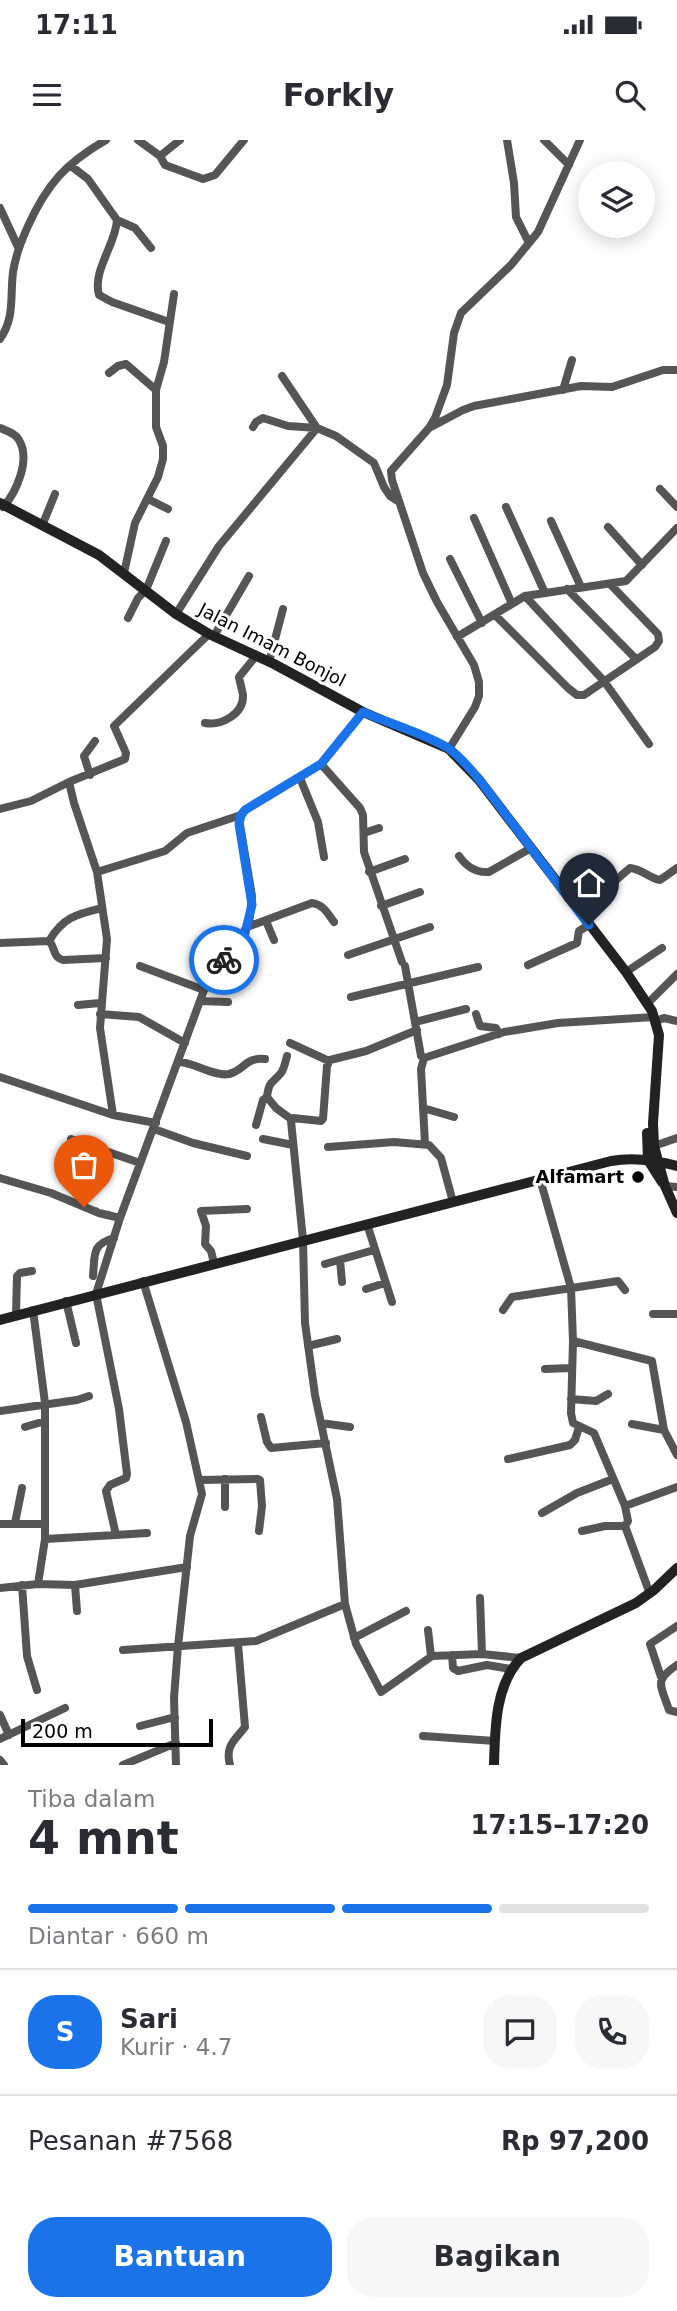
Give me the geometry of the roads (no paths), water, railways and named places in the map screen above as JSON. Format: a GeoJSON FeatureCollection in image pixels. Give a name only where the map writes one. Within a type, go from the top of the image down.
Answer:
{"type":"FeatureCollection","features":[{"type":"Feature","properties":{"kind":"main road","name":"Jalan Imam Bonjol"},"geometry":{"type":"LineString","coordinates":[[2,506],[84,546],[176,614],[212,635],[363,712],[449,749],[479,779],[648,1003],[659,1035],[654,1161]]}},
{"type":"Feature","properties":{"kind":"main road","name":"Jalan Imam Bonjol"},"geometry":{"type":"LineString","coordinates":[[654,1116],[647,1136],[654,1161]]}},
{"type":"Feature","properties":{"kind":"main road"},"geometry":{"type":"LineString","coordinates":[[624,1158],[637,1149],[647,1136]]}},
{"type":"Feature","properties":{"kind":"main road"},"geometry":{"type":"LineString","coordinates":[[0,1320],[624,1158],[677,1166]]}},
{"type":"Feature","properties":{"kind":"main road"},"geometry":{"type":"LineString","coordinates":[[654,1161],[657,1176],[669,1186],[677,1213]]}},
{"type":"Feature","properties":{"kind":"main road"},"geometry":{"type":"LineString","coordinates":[[494,1765],[502,1690],[511,1669],[521,1658],[636,1603],[650,1594],[677,1568]]}},
{"type":"Feature","properties":{"kind":"street"},"geometry":{"type":"LineString","coordinates":[[0,339],[12,313],[12,288],[18,247],[44,193],[61,172],[106,140]]}},
{"type":"Feature","properties":{"kind":"street"},"geometry":{"type":"LineString","coordinates":[[138,140],[160,156],[163,163],[198,178],[209,178],[223,166],[244,140]]}},
{"type":"Feature","properties":{"kind":"street"},"geometry":{"type":"LineString","coordinates":[[160,156],[180,140]]}},
{"type":"Feature","properties":{"kind":"street"},"geometry":{"type":"LineString","coordinates":[[507,140],[516,217],[529,243]]}},
{"type":"Feature","properties":{"kind":"street"},"geometry":{"type":"LineString","coordinates":[[544,140],[569,165]]}},
{"type":"Feature","properties":{"kind":"street"},"geometry":{"type":"LineString","coordinates":[[449,749],[470,718],[479,696],[477,674],[423,573],[391,480],[391,471],[429,428],[447,385],[454,333],[461,313],[494,283],[544,222],[580,140]]}},
{"type":"Feature","properties":{"kind":"street"},"geometry":{"type":"LineString","coordinates":[[71,166],[88,179],[117,220],[135,228],[151,248]]}},
{"type":"Feature","properties":{"kind":"street"},"geometry":{"type":"LineString","coordinates":[[0,208],[2,220],[18,247]]}},
{"type":"Feature","properties":{"kind":"street"},"geometry":{"type":"LineString","coordinates":[[117,220],[98,283],[99,295],[124,307],[169,322]]}},
{"type":"Feature","properties":{"kind":"street"},"geometry":{"type":"LineString","coordinates":[[124,573],[135,523],[158,477],[164,452],[156,427],[156,390],[164,362],[174,294]]}},
{"type":"Feature","properties":{"kind":"street"},"geometry":{"type":"LineString","coordinates":[[563,390],[572,360]]}},
{"type":"Feature","properties":{"kind":"street"},"geometry":{"type":"LineString","coordinates":[[109,373],[126,364],[156,390]]}},
{"type":"Feature","properties":{"kind":"street"},"geometry":{"type":"LineString","coordinates":[[429,428],[474,406],[591,385],[612,387],[663,370],[677,370]]}},
{"type":"Feature","properties":{"kind":"street"},"geometry":{"type":"LineString","coordinates":[[282,376],[317,428]]}},
{"type":"Feature","properties":{"kind":"street"},"geometry":{"type":"LineString","coordinates":[[253,427],[263,418],[288,426],[317,428],[336,436],[374,463],[390,496],[398,501]]}},
{"type":"Feature","properties":{"kind":"street"},"geometry":{"type":"LineString","coordinates":[[0,428],[17,437],[21,444],[23,460],[19,478],[2,506]]}},
{"type":"Feature","properties":{"kind":"street"},"geometry":{"type":"LineString","coordinates":[[176,614],[219,546],[317,428]]}},
{"type":"Feature","properties":{"kind":"street"},"geometry":{"type":"LineString","coordinates":[[660,489],[677,507]]}},
{"type":"Feature","properties":{"kind":"street"},"geometry":{"type":"LineString","coordinates":[[42,526],[55,494]]}},
{"type":"Feature","properties":{"kind":"street"},"geometry":{"type":"LineString","coordinates":[[148,499],[168,509]]}},
{"type":"Feature","properties":{"kind":"street"},"geometry":{"type":"LineString","coordinates":[[506,507],[545,593]]}},
{"type":"Feature","properties":{"kind":"street"},"geometry":{"type":"LineString","coordinates":[[474,518],[512,604]]}},
{"type":"Feature","properties":{"kind":"street"},"geometry":{"type":"LineString","coordinates":[[551,521],[581,587]]}},
{"type":"Feature","properties":{"kind":"street"},"geometry":{"type":"LineString","coordinates":[[607,527],[642,565]]}},
{"type":"Feature","properties":{"kind":"street"},"geometry":{"type":"LineString","coordinates":[[457,638],[525,596],[626,580],[677,528]]}},
{"type":"Feature","properties":{"kind":"street"},"geometry":{"type":"LineString","coordinates":[[128,618],[138,598],[146,590],[166,541]]}},
{"type":"Feature","properties":{"kind":"street"},"geometry":{"type":"LineString","coordinates":[[450,559],[482,623]]}},
{"type":"Feature","properties":{"kind":"street"},"geometry":{"type":"LineString","coordinates":[[0,809],[31,801],[125,759],[126,753],[114,726],[212,635],[248,576]]}},
{"type":"Feature","properties":{"kind":"street"},"geometry":{"type":"LineString","coordinates":[[495,615],[577,695],[584,695],[655,647],[659,641],[658,634],[610,584]]}},
{"type":"Feature","properties":{"kind":"street"},"geometry":{"type":"LineString","coordinates":[[567,589],[636,659]]}},
{"type":"Feature","properties":{"kind":"street"},"geometry":{"type":"LineString","coordinates":[[525,596],[604,681],[649,744]]}},
{"type":"Feature","properties":{"kind":"street"},"geometry":{"type":"LineString","coordinates":[[269,662],[283,609]]}},
{"type":"Feature","properties":{"kind":"street"},"geometry":{"type":"LineString","coordinates":[[205,723],[222,723],[237,710],[242,699],[239,677],[256,656]]}},
{"type":"Feature","properties":{"kind":"street"},"geometry":{"type":"LineString","coordinates":[[116,1535],[106,1491],[110,1485],[126,1478],[127,1471],[119,1409],[96,1294],[120,1218],[204,990],[247,927],[252,905],[239,824],[241,815],[321,764],[363,712]]}},
{"type":"Feature","properties":{"kind":"street"},"geometry":{"type":"LineString","coordinates":[[90,775],[85,754],[95,741]]}},
{"type":"Feature","properties":{"kind":"street"},"geometry":{"type":"LineString","coordinates":[[321,764],[360,808],[363,816],[364,852],[369,872],[403,964],[421,1056],[424,1058]]}},
{"type":"Feature","properties":{"kind":"street"},"geometry":{"type":"LineString","coordinates":[[300,778],[318,822],[324,857]]}},
{"type":"Feature","properties":{"kind":"street"},"geometry":{"type":"LineString","coordinates":[[69,782],[97,872],[107,939],[100,1014],[103,1052],[114,1115]]}},
{"type":"Feature","properties":{"kind":"street"},"geometry":{"type":"LineString","coordinates":[[97,872],[165,851],[187,833],[241,815]]}},
{"type":"Feature","properties":{"kind":"street"},"geometry":{"type":"LineString","coordinates":[[364,833],[379,828]]}},
{"type":"Feature","properties":{"kind":"street"},"geometry":{"type":"LineString","coordinates":[[458,856],[466,866],[489,872],[531,848]]}},
{"type":"Feature","properties":{"kind":"street"},"geometry":{"type":"LineString","coordinates":[[369,872],[405,859]]}},
{"type":"Feature","properties":{"kind":"street"},"geometry":{"type":"LineString","coordinates":[[579,912],[630,868],[641,870],[660,880],[677,868]]}},
{"type":"Feature","properties":{"kind":"street"},"geometry":{"type":"LineString","coordinates":[[382,906],[420,892]]}},
{"type":"Feature","properties":{"kind":"street"},"geometry":{"type":"LineString","coordinates":[[247,927],[315,903],[324,908],[334,922]]}},
{"type":"Feature","properties":{"kind":"street"},"geometry":{"type":"LineString","coordinates":[[49,941],[60,925],[76,914],[102,908]]}},
{"type":"Feature","properties":{"kind":"street"},"geometry":{"type":"LineString","coordinates":[[266,921],[274,940]]}},
{"type":"Feature","properties":{"kind":"street"},"geometry":{"type":"LineString","coordinates":[[528,965],[577,943],[579,931],[589,925]]}},
{"type":"Feature","properties":{"kind":"street"},"geometry":{"type":"LineString","coordinates":[[348,955],[430,927]]}},
{"type":"Feature","properties":{"kind":"street"},"geometry":{"type":"LineString","coordinates":[[0,943],[49,941]]}},
{"type":"Feature","properties":{"kind":"street"},"geometry":{"type":"LineString","coordinates":[[49,941],[58,958],[106,958]]}},
{"type":"Feature","properties":{"kind":"street"},"geometry":{"type":"LineString","coordinates":[[626,972],[662,948]]}},
{"type":"Feature","properties":{"kind":"street"},"geometry":{"type":"LineString","coordinates":[[140,966],[204,990]]}},
{"type":"Feature","properties":{"kind":"street"},"geometry":{"type":"LineString","coordinates":[[351,997],[478,967]]}},
{"type":"Feature","properties":{"kind":"street"},"geometry":{"type":"LineString","coordinates":[[648,1003],[677,975]]}},
{"type":"Feature","properties":{"kind":"street"},"geometry":{"type":"LineString","coordinates":[[200,1001],[228,1002]]}},
{"type":"Feature","properties":{"kind":"street"},"geometry":{"type":"LineString","coordinates":[[78,1005],[100,1003]]}},
{"type":"Feature","properties":{"kind":"street"},"geometry":{"type":"LineString","coordinates":[[290,1043],[329,1060],[366,1051],[416,1026],[466,1009]]}},
{"type":"Feature","properties":{"kind":"street"},"geometry":{"type":"LineString","coordinates":[[100,1014],[139,1017],[185,1043]]}},
{"type":"Feature","properties":{"kind":"street"},"geometry":{"type":"LineString","coordinates":[[476,1014],[480,1026],[492,1026],[499,1034]]}},
{"type":"Feature","properties":{"kind":"street"},"geometry":{"type":"LineString","coordinates":[[424,1058],[499,1034],[558,1023],[664,1018],[677,1021]]}},
{"type":"Feature","properties":{"kind":"street"},"geometry":{"type":"LineString","coordinates":[[256,1125],[269,1086],[273,1078],[281,1073],[287,1056]]}},
{"type":"Feature","properties":{"kind":"street"},"geometry":{"type":"LineString","coordinates":[[424,1058],[421,1066],[425,1144]]}},
{"type":"Feature","properties":{"kind":"street"},"geometry":{"type":"LineString","coordinates":[[178,1062],[189,1062],[216,1073],[226,1074],[251,1059],[265,1059]]}},
{"type":"Feature","properties":{"kind":"street"},"geometry":{"type":"LineString","coordinates":[[267,1097],[291,1119],[321,1121],[329,1060]]}},
{"type":"Feature","properties":{"kind":"street"},"geometry":{"type":"LineString","coordinates":[[0,1077],[155,1126],[193,1143],[247,1156]]}},
{"type":"Feature","properties":{"kind":"street"},"geometry":{"type":"LineString","coordinates":[[424,1108],[454,1117]]}},
{"type":"Feature","properties":{"kind":"street"},"geometry":{"type":"LineString","coordinates":[[291,1119],[303,1240],[308,1346],[337,1499],[345,1604],[354,1638],[381,1692],[431,1656],[482,1654],[521,1658]]}},
{"type":"Feature","properties":{"kind":"street"},"geometry":{"type":"LineString","coordinates":[[654,1146],[677,1138]]}},
{"type":"Feature","properties":{"kind":"street"},"geometry":{"type":"LineString","coordinates":[[71,1139],[140,1163]]}},
{"type":"Feature","properties":{"kind":"street"},"geometry":{"type":"LineString","coordinates":[[263,1139],[293,1145]]}},
{"type":"Feature","properties":{"kind":"street"},"geometry":{"type":"LineString","coordinates":[[328,1147],[394,1142],[433,1147],[439,1154],[453,1202]]}},
{"type":"Feature","properties":{"kind":"street"},"geometry":{"type":"LineString","coordinates":[[0,1178],[120,1218]]}},
{"type":"Feature","properties":{"kind":"street"},"geometry":{"type":"LineString","coordinates":[[540,1179],[571,1288],[573,1423],[594,1433],[625,1506],[628,1521],[625,1526]]}},
{"type":"Feature","properties":{"kind":"street"},"geometry":{"type":"LineString","coordinates":[[214,1263],[211,1251],[205,1244],[206,1226],[201,1211],[247,1209]]}},
{"type":"Feature","properties":{"kind":"street"},"geometry":{"type":"LineString","coordinates":[[367,1224],[392,1302]]}},
{"type":"Feature","properties":{"kind":"street"},"geometry":{"type":"LineString","coordinates":[[93,1276],[98,1246],[103,1241],[114,1238]]}},
{"type":"Feature","properties":{"kind":"street"},"geometry":{"type":"LineString","coordinates":[[325,1264],[374,1250]]}},
{"type":"Feature","properties":{"kind":"street"},"geometry":{"type":"LineString","coordinates":[[340,1260],[342,1282]]}},
{"type":"Feature","properties":{"kind":"street"},"geometry":{"type":"LineString","coordinates":[[16,1315],[17,1276],[32,1271]]}},
{"type":"Feature","properties":{"kind":"street"},"geometry":{"type":"LineString","coordinates":[[503,1310],[512,1297],[618,1280],[625,1290]]}},
{"type":"Feature","properties":{"kind":"street"},"geometry":{"type":"LineString","coordinates":[[143,1281],[186,1422],[202,1494],[190,1536],[178,1646],[176,1765]]}},
{"type":"Feature","properties":{"kind":"street"},"geometry":{"type":"LineString","coordinates":[[366,1289],[385,1283]]}},
{"type":"Feature","properties":{"kind":"street"},"geometry":{"type":"LineString","coordinates":[[66,1301],[76,1343]]}},
{"type":"Feature","properties":{"kind":"street"},"geometry":{"type":"LineString","coordinates":[[33,1310],[45,1403],[45,1539],[38,1584]]}},
{"type":"Feature","properties":{"kind":"street"},"geometry":{"type":"LineString","coordinates":[[653,1314],[677,1314]]}},
{"type":"Feature","properties":{"kind":"street"},"geometry":{"type":"LineString","coordinates":[[308,1346],[337,1339]]}},
{"type":"Feature","properties":{"kind":"street"},"geometry":{"type":"LineString","coordinates":[[573,1341],[652,1361],[664,1430],[677,1455]]}},
{"type":"Feature","properties":{"kind":"street"},"geometry":{"type":"LineString","coordinates":[[545,1369],[572,1368]]}},
{"type":"Feature","properties":{"kind":"street"},"geometry":{"type":"LineString","coordinates":[[571,1399],[596,1401],[608,1394]]}},
{"type":"Feature","properties":{"kind":"street"},"geometry":{"type":"LineString","coordinates":[[0,1411],[89,1396]]}},
{"type":"Feature","properties":{"kind":"street"},"geometry":{"type":"LineString","coordinates":[[261,1417],[271,1448],[326,1443]]}},
{"type":"Feature","properties":{"kind":"street"},"geometry":{"type":"LineString","coordinates":[[25,1427],[45,1421]]}},
{"type":"Feature","properties":{"kind":"street"},"geometry":{"type":"LineString","coordinates":[[321,1423],[350,1427]]}},
{"type":"Feature","properties":{"kind":"street"},"geometry":{"type":"LineString","coordinates":[[632,1424],[664,1430]]}},
{"type":"Feature","properties":{"kind":"street"},"geometry":{"type":"LineString","coordinates":[[508,1459],[570,1445],[575,1440],[579,1427]]}},
{"type":"Feature","properties":{"kind":"street"},"geometry":{"type":"LineString","coordinates":[[225,1479],[225,1507]]}},
{"type":"Feature","properties":{"kind":"street"},"geometry":{"type":"LineString","coordinates":[[542,1513],[577,1493],[613,1479]]}},
{"type":"Feature","properties":{"kind":"street"},"geometry":{"type":"LineString","coordinates":[[200,1480],[260,1480],[262,1506],[259,1531]]}},
{"type":"Feature","properties":{"kind":"street"},"geometry":{"type":"LineString","coordinates":[[625,1506],[677,1487]]}},
{"type":"Feature","properties":{"kind":"street"},"geometry":{"type":"LineString","coordinates":[[15,1523],[22,1488]]}},
{"type":"Feature","properties":{"kind":"street"},"geometry":{"type":"LineString","coordinates":[[0,1524],[45,1524]]}},
{"type":"Feature","properties":{"kind":"street"},"geometry":{"type":"LineString","coordinates":[[582,1531],[597,1527],[625,1526]]}},
{"type":"Feature","properties":{"kind":"street"},"geometry":{"type":"LineString","coordinates":[[625,1526],[650,1594]]}},
{"type":"Feature","properties":{"kind":"street"},"geometry":{"type":"LineString","coordinates":[[45,1539],[147,1533]]}},
{"type":"Feature","properties":{"kind":"street"},"geometry":{"type":"LineString","coordinates":[[0,1587],[75,1585],[187,1567]]}},
{"type":"Feature","properties":{"kind":"street"},"geometry":{"type":"LineString","coordinates":[[22,1585],[27,1656],[37,1690]]}},
{"type":"Feature","properties":{"kind":"street"},"geometry":{"type":"LineString","coordinates":[[75,1585],[77,1611]]}},
{"type":"Feature","properties":{"kind":"street"},"geometry":{"type":"LineString","coordinates":[[480,1598],[482,1654]]}},
{"type":"Feature","properties":{"kind":"street"},"geometry":{"type":"LineString","coordinates":[[123,1650],[238,1644],[262,1640],[345,1604]]}},
{"type":"Feature","properties":{"kind":"street"},"geometry":{"type":"LineString","coordinates":[[354,1638],[406,1611]]}},
{"type":"Feature","properties":{"kind":"street"},"geometry":{"type":"LineString","coordinates":[[677,1626],[650,1644],[669,1710],[677,1712]]}},
{"type":"Feature","properties":{"kind":"street"},"geometry":{"type":"LineString","coordinates":[[428,1630],[431,1656]]}},
{"type":"Feature","properties":{"kind":"street"},"geometry":{"type":"LineString","coordinates":[[230,1765],[227,1750],[245,1727],[238,1644]]}},
{"type":"Feature","properties":{"kind":"street"},"geometry":{"type":"LineString","coordinates":[[452,1655],[453,1668],[458,1671],[487,1665],[511,1669]]}},
{"type":"Feature","properties":{"kind":"street"},"geometry":{"type":"LineString","coordinates":[[661,1677],[677,1665]]}},
{"type":"Feature","properties":{"kind":"street"},"geometry":{"type":"LineString","coordinates":[[0,1739],[65,1708]]}},
{"type":"Feature","properties":{"kind":"street"},"geometry":{"type":"LineString","coordinates":[[0,1715],[9,1735]]}},
{"type":"Feature","properties":{"kind":"street"},"geometry":{"type":"LineString","coordinates":[[140,1726],[175,1717]]}},
{"type":"Feature","properties":{"kind":"street"},"geometry":{"type":"LineString","coordinates":[[423,1736],[495,1741]]}},
{"type":"Feature","properties":{"kind":"street"},"geometry":{"type":"LineString","coordinates":[[123,1765],[176,1742]]}},
{"type":"Feature","properties":{"kind":"street"},"geometry":{"type":"LineString","coordinates":[[0,1760],[4,1765]]}},
{"type":"Feature","properties":{"kind":"place","name":"Alfamart"},"geometry":{"type":"Point","coordinates":[638,1177]}}]}
